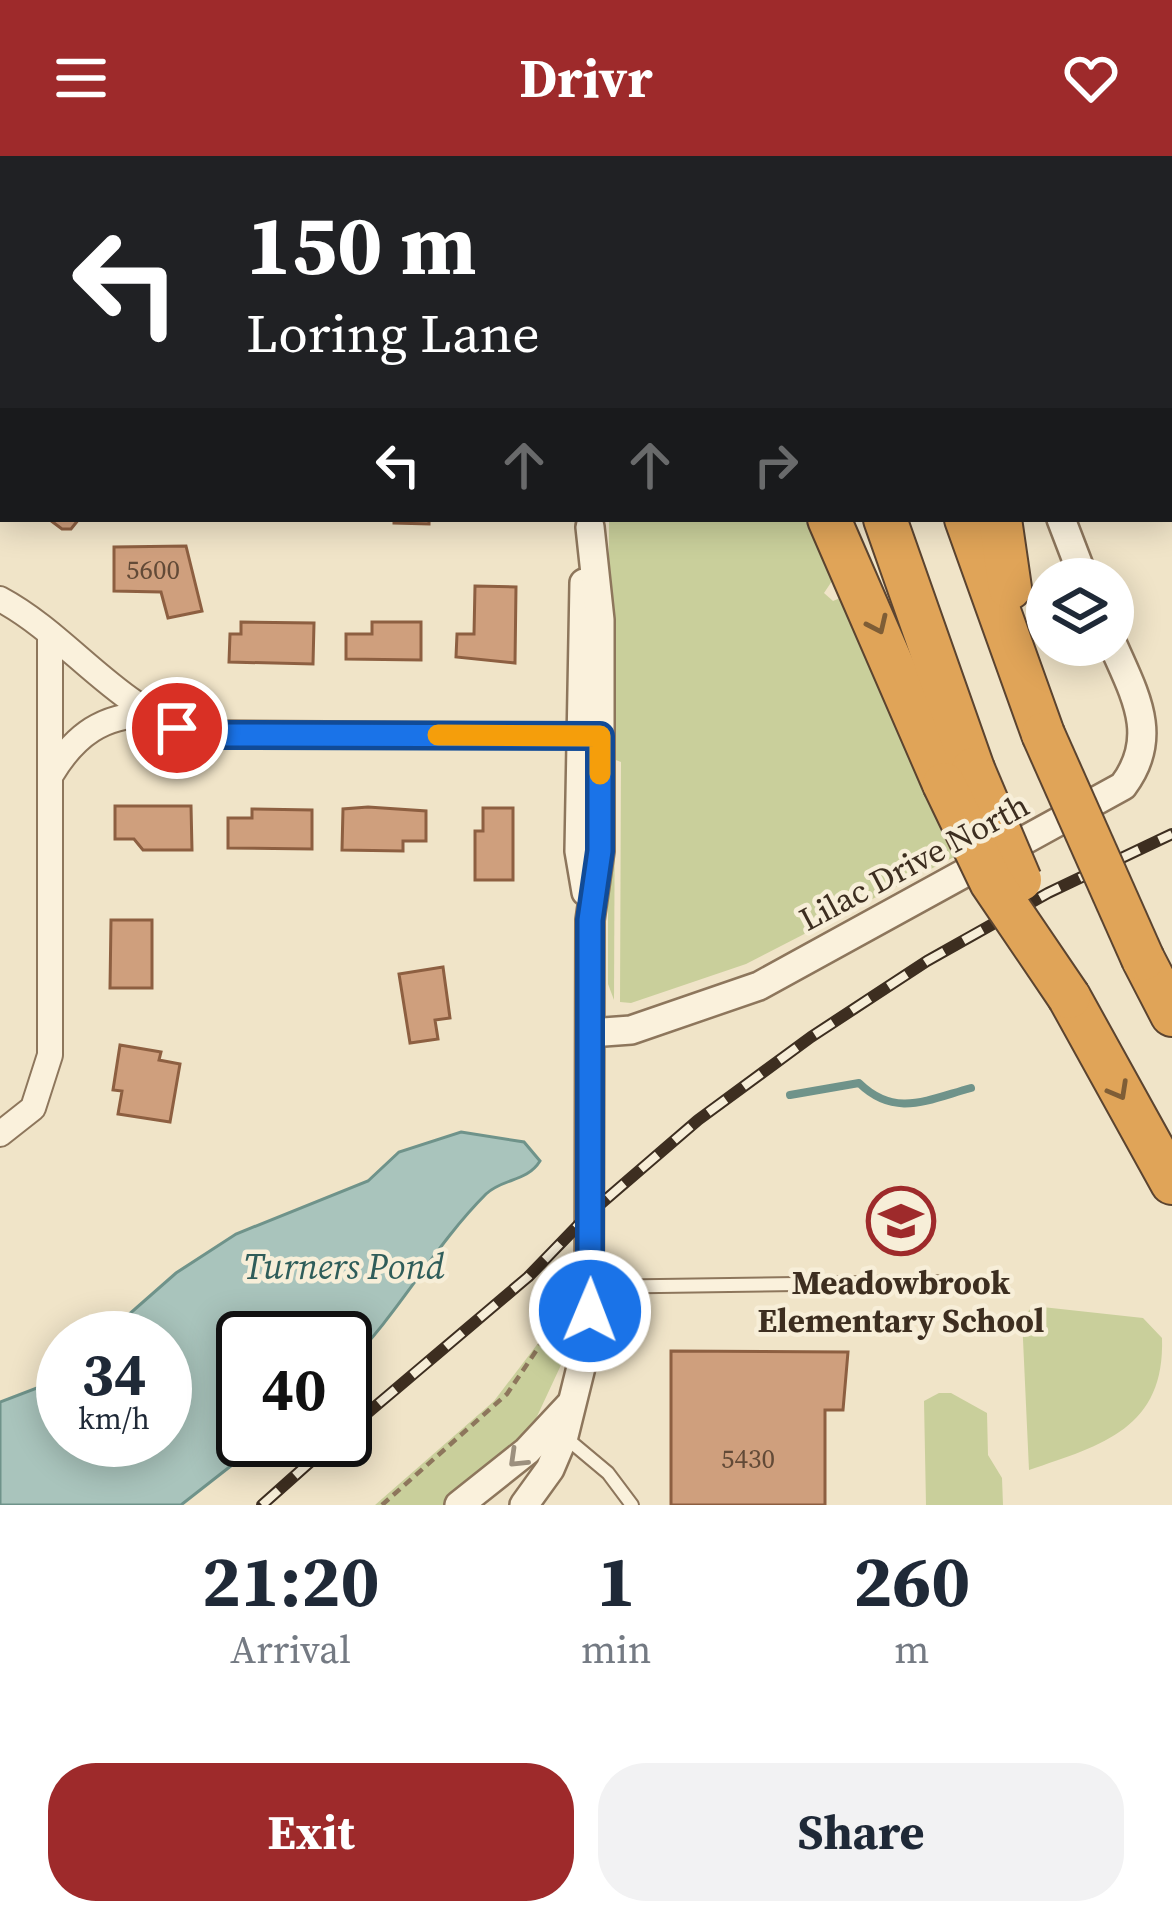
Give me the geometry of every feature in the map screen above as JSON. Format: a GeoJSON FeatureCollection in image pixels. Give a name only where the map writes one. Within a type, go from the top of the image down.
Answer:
{"type":"FeatureCollection","features":[{"type":"Feature","properties":{"kind":"highway"},"geometry":{"type":"LineString","coordinates":[[832,522],[959,776]]}},
{"type":"Feature","properties":{"kind":"highway"},"geometry":{"type":"LineString","coordinates":[[886,522],[991,882],[1069,998],[1172,1183]]}},
{"type":"Feature","properties":{"kind":"highway"},"geometry":{"type":"LineString","coordinates":[[967,522],[1024,690],[1172,1015]]}},
{"type":"Feature","properties":{"kind":"highway"},"geometry":{"type":"LineString","coordinates":[[1000,522],[1024,690]]}},
{"type":"Feature","properties":{"kind":"street"},"geometry":{"type":"LineString","coordinates":[[1062,522],[1076,558]]}},
{"type":"Feature","properties":{"kind":"street"},"geometry":{"type":"LineString","coordinates":[[524,1505],[550,1469],[564,1436],[589,1335],[578,1294],[590,1033],[590,920],[579,851],[590,736],[580,620],[590,523]]}},
{"type":"Feature","properties":{"kind":"street"},"geometry":{"type":"LineString","coordinates":[[0,599],[151,716],[177,728],[221,735],[590,736]]}},
{"type":"Feature","properties":{"kind":"street"},"geometry":{"type":"LineString","coordinates":[[0,1134],[33,1108],[47,1075],[50,634]]}},
{"type":"Feature","properties":{"kind":"street","name":"Lilac Drive North"},"geometry":{"type":"LineString","coordinates":[[590,1033],[631,1030],[759,986],[1123,786],[1140,754],[1145,724],[1122,666]]}},
{"type":"Feature","properties":{"kind":"street"},"geometry":{"type":"LineString","coordinates":[[49,777],[64,753],[95,726],[133,715],[151,716]]}},
{"type":"Feature","properties":{"kind":"street"},"geometry":{"type":"LineString","coordinates":[[459,1505],[527,1451],[569,1406]]}},
{"type":"Feature","properties":{"kind":"lane"},"geometry":{"type":"LineString","coordinates":[[578,1294],[936,1282]]}},
{"type":"Feature","properties":{"kind":"lane"},"geometry":{"type":"LineString","coordinates":[[564,1436],[608,1473],[632,1505]]}},
{"type":"Feature","properties":{"kind":"path"},"geometry":{"type":"LineString","coordinates":[[382,1505],[507,1394],[578,1294]]}},
{"type":"Feature","properties":{"kind":"green space"},"geometry":{"type":"Polygon","coordinates":[[[609,522],[815,522],[849,587],[838,592],[832,581],[824,593],[833,601],[840,598],[958,855],[746,964],[631,1003],[620,1002],[621,762],[608,757],[609,522]]]}},
{"type":"Feature","properties":{"kind":"green space"},"geometry":{"type":"Polygon","coordinates":[[[608,768],[615,768],[614,1000],[608,984],[608,768]]]}},
{"type":"Feature","properties":{"kind":"green space"},"geometry":{"type":"Polygon","coordinates":[[[571,1300],[561,1365],[533,1425],[511,1452],[446,1505],[375,1505],[494,1401],[571,1300]]]}},
{"type":"Feature","properties":{"kind":"green space"},"geometry":{"type":"Polygon","coordinates":[[[1033,1306],[1143,1318],[1162,1338],[1153,1393],[1141,1413],[1104,1441],[1029,1470],[1022,1318],[1033,1306]]]}},
{"type":"Feature","properties":{"kind":"green space"},"geometry":{"type":"Polygon","coordinates":[[[951,1393],[987,1413],[988,1455],[1002,1478],[1003,1505],[926,1505],[924,1401],[951,1393]]]}},
{"type":"Feature","properties":{"kind":"water","name":"Turners Pond"},"geometry":{"type":"Polygon","coordinates":[[[461,1132],[524,1142],[540,1161],[528,1173],[486,1194],[372,1336],[372,1311],[216,1311],[216,1467],[230,1467],[181,1505],[0,1505],[0,1402],[36,1388],[36,1467],[192,1467],[192,1311],[133,1311],[176,1273],[236,1234],[368,1181],[399,1152],[461,1132]]]}},
{"type":"Feature","properties":{"kind":"building"},"geometry":{"type":"Polygon","coordinates":[[[53,522],[77,522],[71,529],[53,522]]]}},
{"type":"Feature","properties":{"kind":"building"},"geometry":{"type":"Polygon","coordinates":[[[186,546],[202,611],[168,618],[161,592],[114,591],[114,547],[186,546]]]}},
{"type":"Feature","properties":{"kind":"building"},"geometry":{"type":"Polygon","coordinates":[[[475,586],[516,587],[515,663],[456,657],[457,634],[474,634],[475,586]]]}},
{"type":"Feature","properties":{"kind":"building"},"geometry":{"type":"Polygon","coordinates":[[[241,622],[314,623],[313,664],[229,662],[230,634],[241,634],[241,622]]]}},
{"type":"Feature","properties":{"kind":"building"},"geometry":{"type":"Polygon","coordinates":[[[372,622],[421,622],[421,660],[346,659],[346,634],[372,634],[372,622]]]}},
{"type":"Feature","properties":{"kind":"building"},"geometry":{"type":"Polygon","coordinates":[[[115,806],[191,806],[192,850],[143,850],[134,839],[115,839],[115,806]]]}},
{"type":"Feature","properties":{"kind":"building"},"geometry":{"type":"Polygon","coordinates":[[[483,808],[513,808],[513,880],[475,880],[475,831],[483,831],[483,808]]]}},
{"type":"Feature","properties":{"kind":"building"},"geometry":{"type":"Polygon","coordinates":[[[252,809],[312,810],[312,849],[228,848],[228,818],[252,818],[252,809]]]}},
{"type":"Feature","properties":{"kind":"building"},"geometry":{"type":"Polygon","coordinates":[[[343,809],[426,811],[426,841],[403,841],[403,851],[342,850],[343,809]]]}},
{"type":"Feature","properties":{"kind":"building"},"geometry":{"type":"Polygon","coordinates":[[[111,920],[152,920],[152,988],[110,988],[111,920]]]}},
{"type":"Feature","properties":{"kind":"building"},"geometry":{"type":"Polygon","coordinates":[[[443,967],[450,1018],[435,1020],[438,1039],[410,1043],[399,974],[443,967]]]}},
{"type":"Feature","properties":{"kind":"building"},"geometry":{"type":"Polygon","coordinates":[[[120,1045],[161,1052],[159,1060],[180,1064],[170,1122],[118,1114],[122,1091],[113,1090],[120,1045]]]}},
{"type":"Feature","properties":{"kind":"building","name":"Meadowbrook Elementary School"},"geometry":{"type":"Polygon","coordinates":[[[671,1351],[848,1352],[843,1410],[825,1410],[825,1505],[671,1505],[671,1351]]]}},
{"type":"Feature","properties":{"kind":"waterway"},"geometry":{"type":"LineString","coordinates":[[790,1095],[859,1083],[886,1100],[912,1103],[971,1088]]}},
{"type":"Feature","properties":{"kind":"railway"},"geometry":{"type":"LineString","coordinates":[[372,1409],[528,1277],[590,1213],[698,1120],[811,1037],[927,961],[1048,893],[1172,834]]}},
{"type":"Feature","properties":{"kind":"railway"},"geometry":{"type":"LineString","coordinates":[[262,1505],[305,1467]]}},
{"type":"Feature","properties":{"kind":"slow traffic"},"geometry":{"type":"LineString","coordinates":[[438,735],[600,736],[600,774]]}},
{"type":"Feature","properties":{"kind":"place","name":"Meadowbrook Elementary School"},"geometry":{"type":"Point","coordinates":[901,1221]}},
{"type":"Feature","properties":{"kind":"route"},"geometry":{"type":"LineString","coordinates":[[177,728],[221,735],[600,736],[600,851],[590,920],[590,1311]]}}]}
